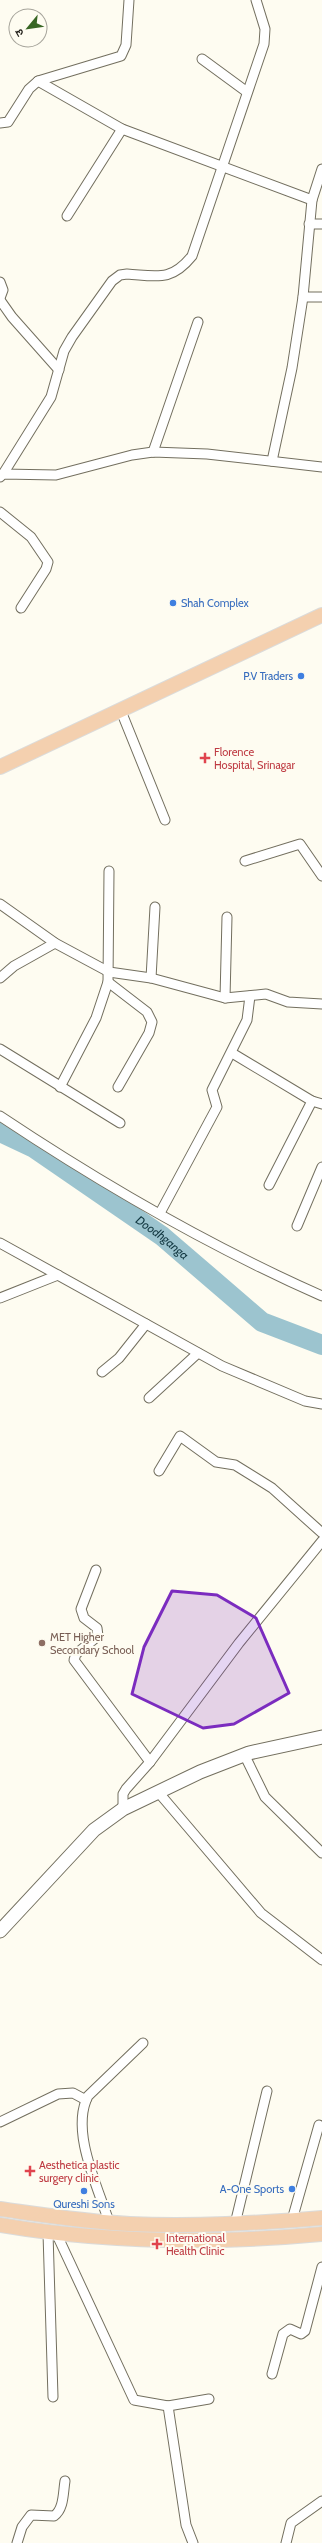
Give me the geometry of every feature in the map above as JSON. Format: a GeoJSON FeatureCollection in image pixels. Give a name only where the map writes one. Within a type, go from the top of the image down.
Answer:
{"type":"FeatureCollection","features":[{"type":"Feature","properties":{"kind":"main road"},"geometry":{"type":"LineString","coordinates":[[0,767],[322,615]]}},
{"type":"Feature","properties":{"kind":"main road"},"geometry":{"type":"LineString","coordinates":[[0,1931],[94,1830],[123,1809],[200,1772],[245,1756],[322,1737]]}},
{"type":"Feature","properties":{"kind":"main road"},"geometry":{"type":"LineString","coordinates":[[0,2209],[109,2222],[235,2224],[322,2218]]}},
{"type":"Feature","properties":{"kind":"main road"},"geometry":{"type":"LineString","coordinates":[[0,2225],[53,2234],[130,2239],[233,2240],[322,2234]]}},
{"type":"Feature","properties":{"kind":"street"},"geometry":{"type":"LineString","coordinates":[[0,123],[8,122],[28,89],[38,81],[121,56],[126,45],[129,0]]}},
{"type":"Feature","properties":{"kind":"street"},"geometry":{"type":"LineString","coordinates":[[2,476],[47,406],[72,337],[116,278],[127,274],[162,276],[177,272],[192,256],[265,36],[256,0]]}},
{"type":"Feature","properties":{"kind":"street"},"geometry":{"type":"LineString","coordinates":[[202,59],[247,92]]}},
{"type":"Feature","properties":{"kind":"street"},"geometry":{"type":"LineString","coordinates":[[38,81],[122,129],[312,200]]}},
{"type":"Feature","properties":{"kind":"street"},"geometry":{"type":"LineString","coordinates":[[67,216],[122,129]]}},
{"type":"Feature","properties":{"kind":"street"},"geometry":{"type":"LineString","coordinates":[[272,461],[292,368],[303,297],[312,200],[322,169]]}},
{"type":"Feature","properties":{"kind":"street"},"geometry":{"type":"LineString","coordinates":[[309,224],[322,224]]}},
{"type":"Feature","properties":{"kind":"street"},"geometry":{"type":"LineString","coordinates":[[0,282],[3,290],[0,299],[12,317],[59,370]]}},
{"type":"Feature","properties":{"kind":"street"},"geometry":{"type":"LineString","coordinates":[[303,297],[322,298]]}},
{"type":"Feature","properties":{"kind":"street"},"geometry":{"type":"LineString","coordinates":[[153,452],[198,322]]}},
{"type":"Feature","properties":{"kind":"street"},"geometry":{"type":"LineString","coordinates":[[2,476],[56,475],[132,455],[153,452],[207,454],[322,467]]}},
{"type":"Feature","properties":{"kind":"street"},"geometry":{"type":"LineString","coordinates":[[0,512],[30,537],[48,562],[46,569],[21,608]]}},
{"type":"Feature","properties":{"kind":"street"},"geometry":{"type":"LineString","coordinates":[[121,711],[165,820]]}},
{"type":"Feature","properties":{"kind":"street"},"geometry":{"type":"LineString","coordinates":[[244,861],[300,844],[322,876]]}},
{"type":"Feature","properties":{"kind":"street"},"geometry":{"type":"LineString","coordinates":[[60,1087],[96,1018],[108,982],[109,871]]}},
{"type":"Feature","properties":{"kind":"street"},"geometry":{"type":"LineString","coordinates":[[0,904],[55,943],[109,972],[151,978],[225,998],[266,994],[288,1002],[322,1004]]}},
{"type":"Feature","properties":{"kind":"street"},"geometry":{"type":"LineString","coordinates":[[151,978],[154,907]]}},
{"type":"Feature","properties":{"kind":"street"},"geometry":{"type":"LineString","coordinates":[[225,998],[227,917]]}},
{"type":"Feature","properties":{"kind":"street"},"geometry":{"type":"LineString","coordinates":[[0,978],[14,966],[55,943]]}},
{"type":"Feature","properties":{"kind":"street"},"geometry":{"type":"LineString","coordinates":[[108,982],[147,1012],[152,1022],[149,1033],[118,1087]]}},
{"type":"Feature","properties":{"kind":"street"},"geometry":{"type":"LineString","coordinates":[[160,1213],[217,1107],[212,1090],[232,1053],[248,1016],[250,996]]}},
{"type":"Feature","properties":{"kind":"street"},"geometry":{"type":"LineString","coordinates":[[0,1049],[120,1123]]}},
{"type":"Feature","properties":{"kind":"street"},"geometry":{"type":"LineString","coordinates":[[232,1053],[312,1101],[322,1104]]}},
{"type":"Feature","properties":{"kind":"street"},"geometry":{"type":"LineString","coordinates":[[269,1185],[312,1101]]}},
{"type":"Feature","properties":{"kind":"street"},"geometry":{"type":"LineString","coordinates":[[0,1116],[91,1175],[256,1267],[322,1296]]}},
{"type":"Feature","properties":{"kind":"street"},"geometry":{"type":"LineString","coordinates":[[297,1226],[322,1167]]}},
{"type":"Feature","properties":{"kind":"street"},"geometry":{"type":"LineString","coordinates":[[0,1243],[222,1366],[305,1401],[322,1404]]}},
{"type":"Feature","properties":{"kind":"street"},"geometry":{"type":"LineString","coordinates":[[0,1298],[58,1276]]}},
{"type":"Feature","properties":{"kind":"street"},"geometry":{"type":"LineString","coordinates":[[102,1372],[119,1358],[146,1324]]}},
{"type":"Feature","properties":{"kind":"street"},"geometry":{"type":"LineString","coordinates":[[148,1398],[198,1353]]}},
{"type":"Feature","properties":{"kind":"street"},"geometry":{"type":"LineString","coordinates":[[159,1472],[180,1436],[216,1462],[235,1465],[272,1488],[322,1533]]}},
{"type":"Feature","properties":{"kind":"street"},"geometry":{"type":"LineString","coordinates":[[123,1809],[123,1794],[150,1762],[239,1643],[322,1541]]}},
{"type":"Feature","properties":{"kind":"street"},"geometry":{"type":"LineString","coordinates":[[96,1570],[81,1610],[84,1618],[97,1628],[98,1636],[76,1654],[74,1660],[150,1762]]}},
{"type":"Feature","properties":{"kind":"street"},"geometry":{"type":"LineString","coordinates":[[245,1756],[265,1796],[322,1853]]}},
{"type":"Feature","properties":{"kind":"street"},"geometry":{"type":"LineString","coordinates":[[159,1793],[261,1913],[322,1960]]}},
{"type":"Feature","properties":{"kind":"street"},"geometry":{"type":"LineString","coordinates":[[109,2222],[86,2154],[82,2121],[86,2100],[97,2086],[143,2043]]}},
{"type":"Feature","properties":{"kind":"street"},"geometry":{"type":"LineString","coordinates":[[235,2224],[268,2091]]}},
{"type":"Feature","properties":{"kind":"street"},"geometry":{"type":"LineString","coordinates":[[0,2122],[58,2094],[73,2093],[86,2100]]}},
{"type":"Feature","properties":{"kind":"street"},"geometry":{"type":"LineString","coordinates":[[292,2220],[320,2125]]}},
{"type":"Feature","properties":{"kind":"street"},"geometry":{"type":"LineString","coordinates":[[53,2234],[53,2397]]}},
{"type":"Feature","properties":{"kind":"street"},"geometry":{"type":"LineString","coordinates":[[53,2234],[132,2398],[143,2403],[168,2406],[209,2399]]}},
{"type":"Feature","properties":{"kind":"street"},"geometry":{"type":"LineString","coordinates":[[272,2374],[283,2334],[290,2330],[301,2334],[305,2331],[322,2267]]}},
{"type":"Feature","properties":{"kind":"street"},"geometry":{"type":"LineString","coordinates":[[168,2406],[186,2524],[193,2543]]}},
{"type":"Feature","properties":{"kind":"street"},"geometry":{"type":"LineString","coordinates":[[17,2543],[22,2527],[30,2515],[54,2516],[58,2513],[61,2509],[65,2481]]}},
{"type":"Feature","properties":{"kind":"street"},"geometry":{"type":"LineString","coordinates":[[286,2543],[291,2523],[322,2501]]}},
{"type":"Feature","properties":{"kind":"highlighted area"},"geometry":{"type":"Polygon","coordinates":[[[172,1591],[217,1595],[256,1618],[289,1693],[234,1724],[203,1728],[132,1694],[144,1647],[172,1591]]]}},
{"type":"Feature","properties":{"kind":"waterway","name":"Doodhganga"},"geometry":{"type":"LineString","coordinates":[[0,1132],[34,1148],[162,1236],[262,1322],[322,1345]]}},
{"type":"Feature","properties":{"kind":"place","name":"Shah Complex"},"geometry":{"type":"Point","coordinates":[173,603]}},
{"type":"Feature","properties":{"kind":"place","name":"P.V Traders"},"geometry":{"type":"Point","coordinates":[301,676]}},
{"type":"Feature","properties":{"kind":"place","name":"Florence Hospital, Srinagar"},"geometry":{"type":"Point","coordinates":[205,758]}},
{"type":"Feature","properties":{"kind":"place","name":"MET Higher Secondary School"},"geometry":{"type":"Point","coordinates":[42,1643]}},
{"type":"Feature","properties":{"kind":"place","name":"Aesthetica plastic surgery clinic"},"geometry":{"type":"Point","coordinates":[30,2171]}},
{"type":"Feature","properties":{"kind":"place","name":"A-One Sports"},"geometry":{"type":"Point","coordinates":[292,2189]}},
{"type":"Feature","properties":{"kind":"place","name":"Qureshi Sons"},"geometry":{"type":"Point","coordinates":[84,2191]}},
{"type":"Feature","properties":{"kind":"place","name":"International Health Clinic"},"geometry":{"type":"Point","coordinates":[157,2244]}}]}
